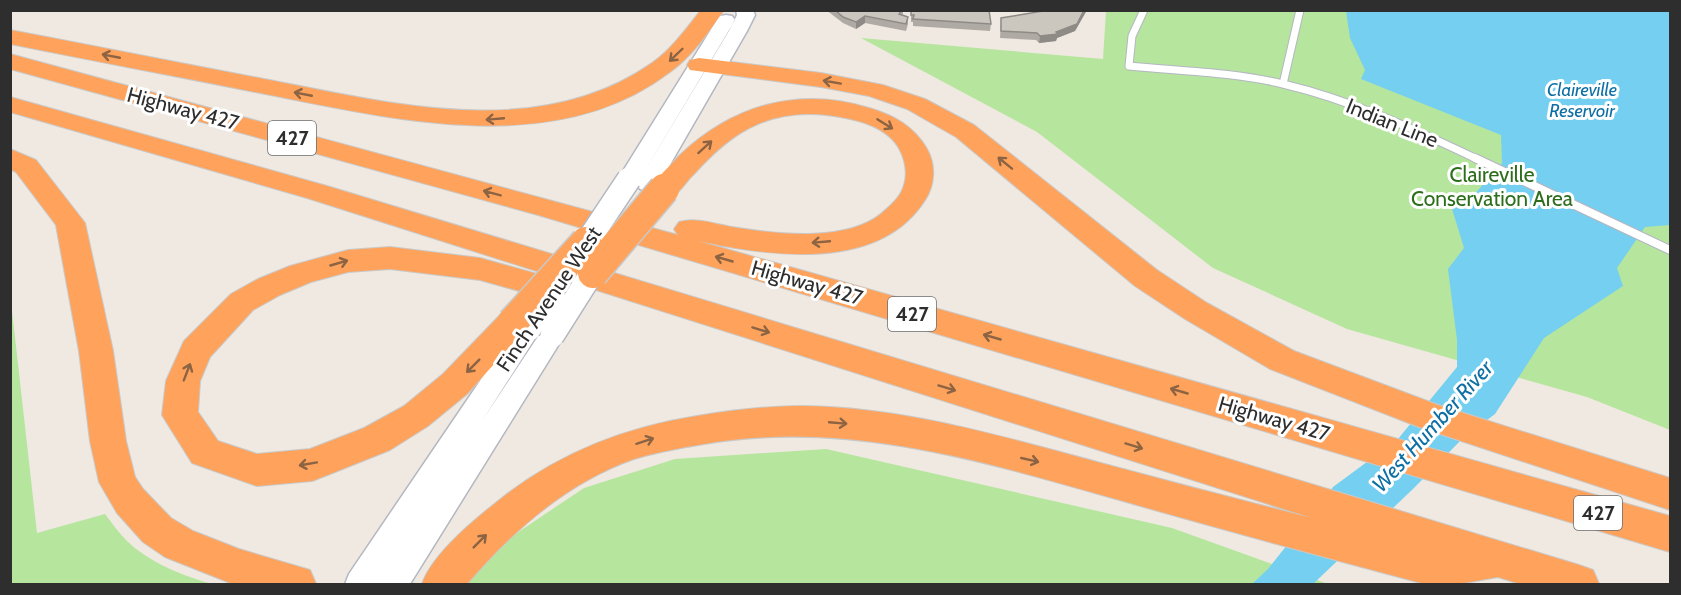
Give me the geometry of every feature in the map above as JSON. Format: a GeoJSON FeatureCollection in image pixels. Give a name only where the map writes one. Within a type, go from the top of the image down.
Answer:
{"type":"FeatureCollection","features":[{"type":"Feature","properties":{"kind":"highway"},"geometry":{"type":"LineString","coordinates":[[10,37],[396,112],[486,120],[544,114],[590,103],[635,84],[724,24]]}},
{"type":"Feature","properties":{"kind":"highway","name":"Highway 427"},"geometry":{"type":"LineString","coordinates":[[10,61],[548,208],[1671,534]]}},
{"type":"Feature","properties":{"kind":"highway"},"geometry":{"type":"LineString","coordinates":[[709,66],[821,80],[874,90],[916,104],[965,131],[1146,278],[1282,360],[1431,417],[1671,494]]}},
{"type":"Feature","properties":{"kind":"highway","name":"Highway 427"},"geometry":{"type":"LineString","coordinates":[[10,104],[316,192],[1579,585]]}},
{"type":"Feature","properties":{"kind":"highway"},"geometry":{"type":"LineString","coordinates":[[548,208],[659,223],[730,238],[789,245],[852,239],[884,226],[899,215],[914,197],[920,175],[919,164],[912,147],[901,135],[882,121],[851,110],[809,105],[781,108],[748,118],[647,184],[593,273]]}},
{"type":"Feature","properties":{"kind":"highway"},"geometry":{"type":"LineString","coordinates":[[10,157],[26,166],[70,223],[96,351],[108,441],[118,482],[130,501],[157,530],[179,544],[239,568],[296,585]]}},
{"type":"Feature","properties":{"kind":"highway"},"geometry":{"type":"LineString","coordinates":[[586,242],[533,298],[531,329],[455,384],[416,416],[377,439],[312,465],[257,470],[205,452],[180,415],[183,381],[196,350],[242,302],[269,287],[301,274],[348,261],[390,258],[480,269],[609,305],[645,294]]}},
{"type":"Feature","properties":{"kind":"highway"},"geometry":{"type":"LineString","coordinates":[[442,585],[485,535],[533,495],[594,459],[653,438],[752,421],[818,421],[868,426],[1020,458],[1437,569],[1499,560]]}},
{"type":"Feature","properties":{"kind":"main road","name":"Finch Avenue West"},"geometry":{"type":"LineString","coordinates":[[586,242],[647,184],[709,66],[724,24],[734,10]]}},
{"type":"Feature","properties":{"kind":"main road","name":"Finch Avenue West"},"geometry":{"type":"LineString","coordinates":[[724,24],[746,15],[744,10]]}},
{"type":"Feature","properties":{"kind":"main road","name":"Finch Avenue West"},"geometry":{"type":"LineString","coordinates":[[360,585],[531,329],[593,273]]}},
{"type":"Feature","properties":{"kind":"main road","name":"Finch Avenue West"},"geometry":{"type":"LineString","coordinates":[[393,585],[531,329]]}},
{"type":"Feature","properties":{"kind":"lane","name":"Indian Line"},"geometry":{"type":"LineString","coordinates":[[1144,10],[1132,36],[1129,66],[1283,84],[1374,113],[1416,130],[1671,250]]}},
{"type":"Feature","properties":{"kind":"lane"},"geometry":{"type":"LineString","coordinates":[[1283,84],[1300,10]]}},
{"type":"Feature","properties":{"kind":"green space","name":"Claireville Conservation Area"},"geometry":{"type":"Polygon","coordinates":[[[1106,11],[1670,11],[1670,430],[1587,397],[1347,329],[1213,268],[1037,132],[861,38],[1103,59],[1106,11]]]}},
{"type":"Feature","properties":{"kind":"green space"},"geometry":{"type":"Polygon","coordinates":[[[10,293],[37,533],[105,514],[126,540],[145,555],[189,577],[212,584],[11,584],[10,293]]]}},
{"type":"Feature","properties":{"kind":"green space"},"geometry":{"type":"Polygon","coordinates":[[[826,449],[1172,528],[1328,584],[466,584],[496,547],[584,488],[675,459],[826,449]]]}},
{"type":"Feature","properties":{"kind":"water"},"geometry":{"type":"Polygon","coordinates":[[[1346,11],[1670,11],[1670,225],[1645,227],[1617,268],[1623,286],[1544,338],[1495,414],[1463,438],[1313,584],[1252,584],[1268,569],[1333,487],[1398,439],[1457,367],[1457,340],[1448,269],[1464,248],[1449,199],[1472,197],[1502,163],[1501,135],[1361,79],[1365,70],[1350,38],[1346,11]]]}},
{"type":"Feature","properties":{"kind":"building"},"geometry":{"type":"Polygon","coordinates":[[[835,10],[902,10],[899,14],[908,17],[906,24],[865,16],[856,22],[843,17],[835,10]]]}},
{"type":"Feature","properties":{"kind":"building"},"geometry":{"type":"Polygon","coordinates":[[[911,10],[989,10],[991,24],[913,19],[914,15],[911,15],[911,10]]]}},
{"type":"Feature","properties":{"kind":"building"},"geometry":{"type":"Polygon","coordinates":[[[1049,10],[1084,10],[1077,24],[1056,32],[1058,34],[1040,36],[1037,33],[1001,31],[1001,18],[1049,10]]]}},
{"type":"Feature","properties":{"kind":"water label","name":"Claireville Reservoir"},"geometry":{"type":"Point","coordinates":[1582,100]}},
{"type":"Feature","properties":{"kind":"water label","name":"West Humber River"},"geometry":{"type":"Point","coordinates":[1432,426]}}]}
